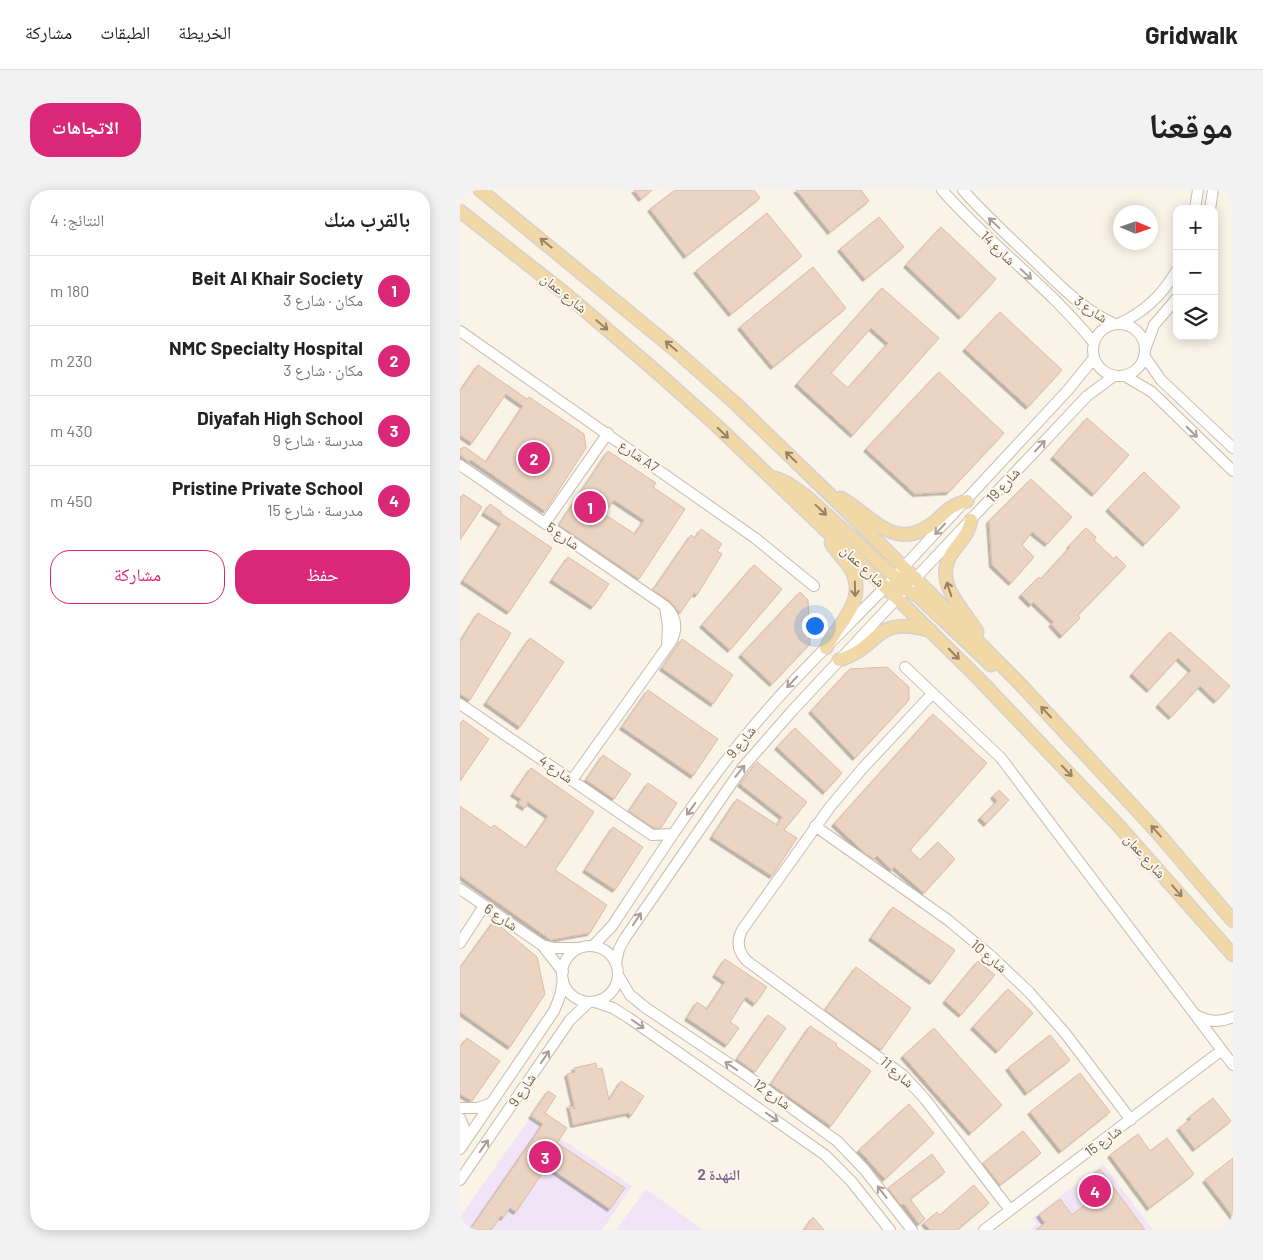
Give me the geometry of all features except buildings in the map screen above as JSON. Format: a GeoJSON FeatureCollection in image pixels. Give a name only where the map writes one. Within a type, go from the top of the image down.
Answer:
{"type":"FeatureCollection","features":[{"type":"Feature","properties":{"kind":"main road","name":"شارع عمان"},"geometry":{"type":"LineString","coordinates":[[480,190],[676,350],[735,403],[916,578],[1022,686],[1157,832],[1233,921]]}},
{"type":"Feature","properties":{"kind":"main road","name":"شارع عمان"},"geometry":{"type":"LineString","coordinates":[[460,212],[612,333],[716,425],[885,587]]}},
{"type":"Feature","properties":{"kind":"main road"},"geometry":{"type":"LineString","coordinates":[[766,474],[787,483],[806,496],[895,577],[903,581],[916,578]]}},
{"type":"Feature","properties":{"kind":"main road"},"geometry":{"type":"LineString","coordinates":[[826,491],[854,506],[883,529],[905,534],[921,530],[935,522],[948,508],[967,501]]}},
{"type":"Feature","properties":{"kind":"main road"},"geometry":{"type":"LineString","coordinates":[[971,520],[967,533],[950,556],[946,577],[951,596],[972,624],[983,645]]}},
{"type":"Feature","properties":{"kind":"main road"},"geometry":{"type":"LineString","coordinates":[[826,532],[836,550],[851,570],[856,588],[853,607],[826,648]]}},
{"type":"Feature","properties":{"kind":"main road"},"geometry":{"type":"LineString","coordinates":[[885,587],[901,594],[915,594],[994,668],[1022,686]]}},
{"type":"Feature","properties":{"kind":"main road","name":"شارع عمان"},"geometry":{"type":"LineString","coordinates":[[901,594],[932,631],[1111,818],[1233,955]]}},
{"type":"Feature","properties":{"kind":"main road"},"geometry":{"type":"LineString","coordinates":[[839,660],[858,651],[878,633],[888,628],[907,626],[932,631]]}},
{"type":"Feature","properties":{"kind":"street","name":"شارع 14"},"geometry":{"type":"LineString","coordinates":[[942,190],[969,220],[1057,303]]}},
{"type":"Feature","properties":{"kind":"street","name":"شارع 3"},"geometry":{"type":"LineString","coordinates":[[963,190],[982,211],[1068,292],[1090,311],[1117,324]]}},
{"type":"Feature","properties":{"kind":"street"},"geometry":{"type":"LineString","coordinates":[[1196,205],[1198,190]]}},
{"type":"Feature","properties":{"kind":"street"},"geometry":{"type":"LineString","coordinates":[[1211,205],[1213,190]]}},
{"type":"Feature","properties":{"kind":"street"},"geometry":{"type":"LineString","coordinates":[[1173,276],[1154,302],[1138,314],[1101,330],[1094,343],[1094,358],[1101,370],[1114,376],[1125,376],[1136,371],[1154,325],[1173,302]]}},
{"type":"Feature","properties":{"kind":"street","name":"شارع 3"},"geometry":{"type":"LineString","coordinates":[[1057,303],[1094,343]]}},
{"type":"Feature","properties":{"kind":"street"},"geometry":{"type":"LineString","coordinates":[[1117,324],[1132,327],[1138,331],[1142,336],[1145,352],[1155,373],[1233,448]]}},
{"type":"Feature","properties":{"kind":"street","name":"شارع A7"},"geometry":{"type":"LineString","coordinates":[[460,331],[763,543],[814,586]]}},
{"type":"Feature","properties":{"kind":"street","name":"شارع 19"},"geometry":{"type":"LineString","coordinates":[[913,557],[1068,390],[1094,358]]}},
{"type":"Feature","properties":{"kind":"street","name":"شارع 19"},"geometry":{"type":"LineString","coordinates":[[925,568],[1081,402],[1093,390],[1114,376]]}},
{"type":"Feature","properties":{"kind":"street"},"geometry":{"type":"LineString","coordinates":[[1125,376],[1146,388],[1233,471]]}},
{"type":"Feature","properties":{"kind":"street"},"geometry":{"type":"LineString","coordinates":[[545,523],[608,433]]}},
{"type":"Feature","properties":{"kind":"street","name":"شارع 5"},"geometry":{"type":"LineString","coordinates":[[460,466],[665,606],[674,618],[675,633],[572,780]]}},
{"type":"Feature","properties":{"kind":"street","name":"شارع 9"},"geometry":{"type":"LineString","coordinates":[[593,946],[612,926],[673,834],[748,732],[795,679],[913,557]]}},
{"type":"Feature","properties":{"kind":"street","name":"شارع 9"},"geometry":{"type":"LineString","coordinates":[[616,963],[619,949],[625,938],[730,782],[792,711],[925,568]]}},
{"type":"Feature","properties":{"kind":"street"},"geometry":{"type":"LineString","coordinates":[[905,667],[1006,764],[1233,1065]]}},
{"type":"Feature","properties":{"kind":"street","name":"شارع 11"},"geometry":{"type":"LineString","coordinates":[[932,694],[862,769],[815,826],[742,930],[738,943],[743,956],[902,1075],[925,1099],[1010,1210]]}},
{"type":"Feature","properties":{"kind":"street","name":"شارع 4"},"geometry":{"type":"LineString","coordinates":[[460,704],[652,835]]}},
{"type":"Feature","properties":{"kind":"street","name":"شارع 10"},"geometry":{"type":"LineString","coordinates":[[815,826],[948,920],[990,954],[1029,992],[1066,1033],[1131,1120]]}},
{"type":"Feature","properties":{"kind":"street"},"geometry":{"type":"LineString","coordinates":[[658,857],[652,835],[673,834]]}},
{"type":"Feature","properties":{"kind":"street","name":"شارع 6"},"geometry":{"type":"LineString","coordinates":[[460,890],[542,945],[554,948],[581,948]]}},
{"type":"Feature","properties":{"kind":"street"},"geometry":{"type":"LineString","coordinates":[[460,944],[484,906]]}},
{"type":"Feature","properties":{"kind":"street","name":"شارع 6"},"geometry":{"type":"LineString","coordinates":[[542,945],[563,976]]}},
{"type":"Feature","properties":{"kind":"street"},"geometry":{"type":"LineString","coordinates":[[593,946],[603,949],[610,954],[616,963],[617,982],[609,995],[592,1002],[582,1001],[570,993],[563,976],[565,962],[572,953],[581,948],[593,946]]}},
{"type":"Feature","properties":{"kind":"street","name":"شارع 12"},"geometry":{"type":"LineString","coordinates":[[618,975],[630,995],[646,1008],[746,1075],[837,1141],[864,1169],[912,1230]]}},
{"type":"Feature","properties":{"kind":"street","name":"شارع 9"},"geometry":{"type":"LineString","coordinates":[[462,1146],[554,1010],[560,996],[563,976]]}},
{"type":"Feature","properties":{"kind":"street","name":"شارع 9"},"geometry":{"type":"LineString","coordinates":[[460,1180],[570,1020],[592,1002]]}},
{"type":"Feature","properties":{"kind":"street","name":"شارع 12"},"geometry":{"type":"LineString","coordinates":[[592,1002],[613,1008],[629,1018],[820,1151],[843,1172],[890,1230]]}},
{"type":"Feature","properties":{"kind":"street"},"geometry":{"type":"LineString","coordinates":[[1195,1014],[1212,1021],[1226,1020],[1233,1017]]}},
{"type":"Feature","properties":{"kind":"street","name":"شارع 15"},"geometry":{"type":"LineString","coordinates":[[984,1230],[1222,1050]]}},
{"type":"Feature","properties":{"kind":"street"},"geometry":{"type":"LineString","coordinates":[[460,1108],[478,1108],[492,1102]]}},
{"type":"Feature","properties":{"kind":"street"},"geometry":{"type":"LineString","coordinates":[[460,1118],[464,1128],[462,1146]]}},
{"type":"Feature","properties":{"kind":"shaded area"},"geometry":{"type":"Polygon","coordinates":[[[530,1118],[632,1186],[602,1230],[460,1230],[460,1217],[530,1118]]]}},
{"type":"Feature","properties":{"kind":"shaded area"},"geometry":{"type":"Polygon","coordinates":[[[1103,1164],[1153,1230],[1030,1230],[1037,1224],[1032,1218],[1103,1164]]]}},
{"type":"Feature","properties":{"kind":"shaded area"},"geometry":{"type":"Polygon","coordinates":[[[646,1189],[703,1230],[616,1230],[646,1189]]]}},
{"type":"Feature","properties":{"kind":"place","name":"NMC Specialty Hospital"},"geometry":{"type":"Point","coordinates":[534,458]}},
{"type":"Feature","properties":{"kind":"place","name":"Beit Al Khair Society"},"geometry":{"type":"Point","coordinates":[590,507]}},
{"type":"Feature","properties":{"kind":"place","name":"Diyafah High School"},"geometry":{"type":"Point","coordinates":[545,1157]}},
{"type":"Feature","properties":{"kind":"place","name":"Pristine Private School"},"geometry":{"type":"Point","coordinates":[1095,1191]}},
{"type":"Feature","properties":{"kind":"district","name":"النهدة 2"},"geometry":{"type":"Point","coordinates":[719,1175]}}]}
